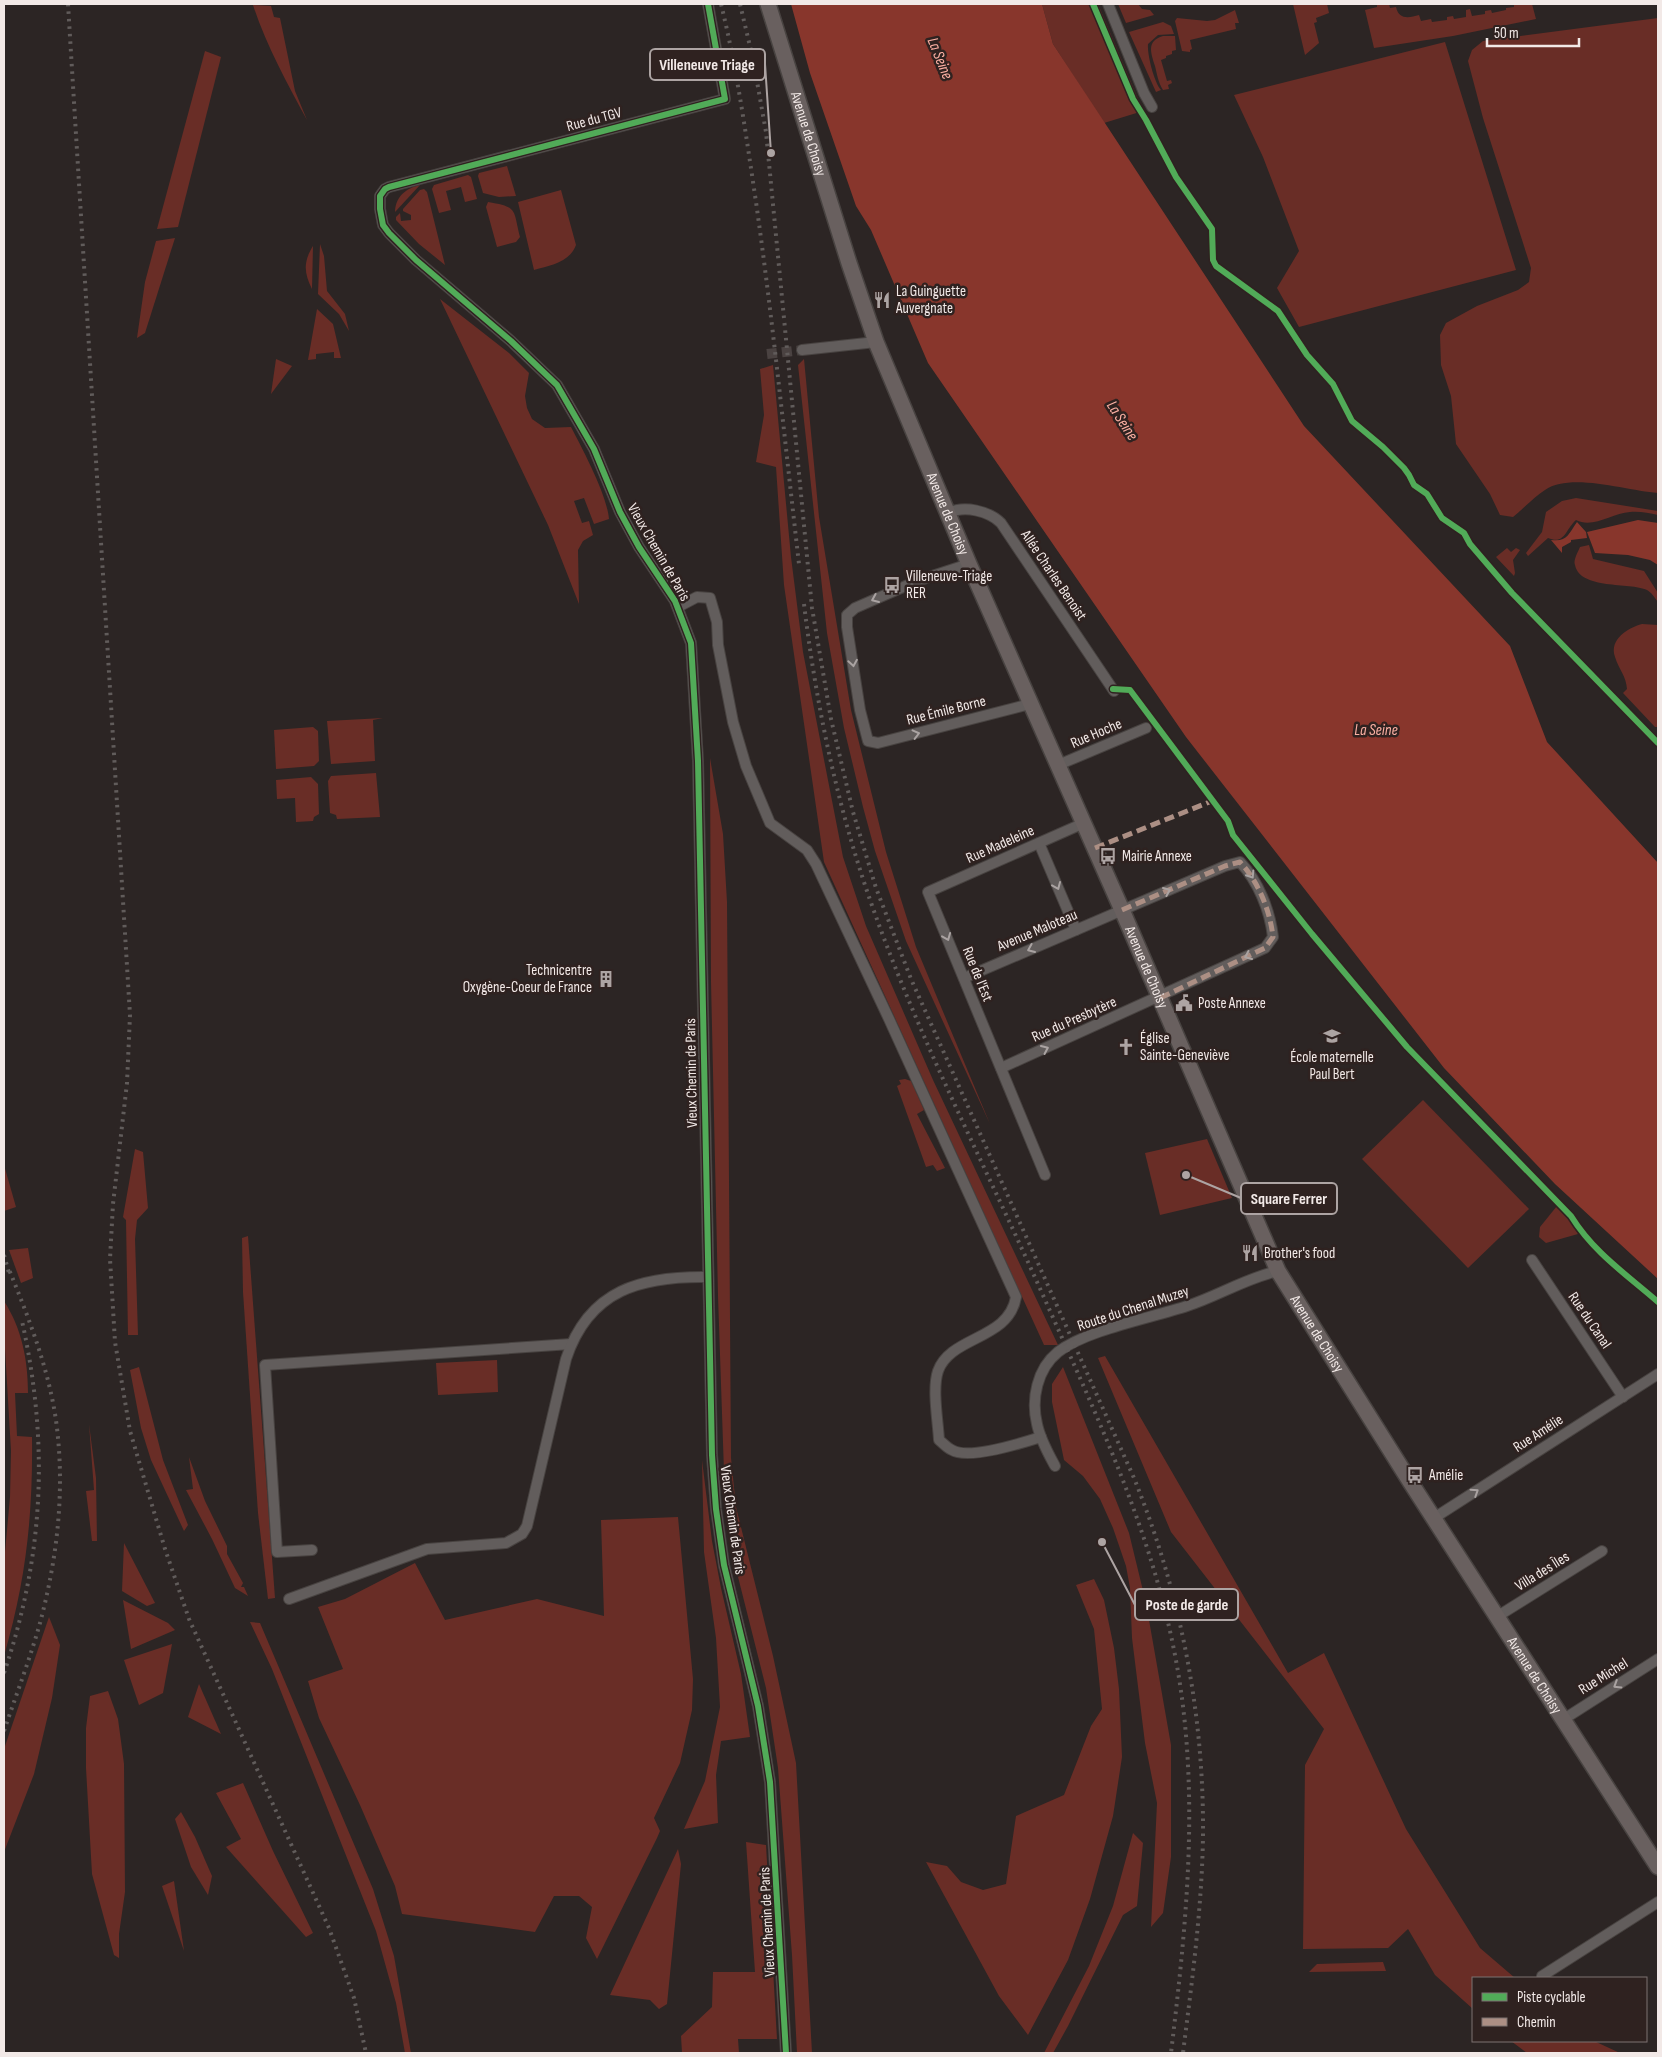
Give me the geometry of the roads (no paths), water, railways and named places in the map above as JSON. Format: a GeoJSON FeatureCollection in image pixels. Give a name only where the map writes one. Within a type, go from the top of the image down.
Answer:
{"type":"FeatureCollection","features":[{"type":"Feature","properties":{"kind":"main road","name":"Avenue de Choisy"},"geometry":{"type":"LineString","coordinates":[[768,4],[849,263],[876,342],[969,564],[1084,823],[1278,1271],[1658,1867]]}},
{"type":"Feature","properties":{"kind":"street","name":"Rue du TGV"},"geometry":{"type":"LineString","coordinates":[[380,196],[385,189],[725,99],[708,4]]}},
{"type":"Feature","properties":{"kind":"street"},"geometry":{"type":"LineString","coordinates":[[1108,4],[1144,93],[1152,107]]}},
{"type":"Feature","properties":{"kind":"street","name":"Vieux Chemin de Paris"},"geometry":{"type":"LineString","coordinates":[[380,196],[383,225],[388,233],[416,260],[511,341],[557,385],[594,449],[630,531],[678,607],[691,643],[698,761],[710,1422],[716,1509],[724,1565],[758,1706],[770,1782],[786,2053]]}},
{"type":"Feature","properties":{"kind":"street"},"geometry":{"type":"LineString","coordinates":[[802,350],[876,342]]}},
{"type":"Feature","properties":{"kind":"street","name":"Allée Charles Benoist"},"geometry":{"type":"LineString","coordinates":[[949,513],[958,508],[995,517],[1001,523],[1114,691]]}},
{"type":"Feature","properties":{"kind":"street","name":"Rue Émile Borne"},"geometry":{"type":"LineString","coordinates":[[969,564],[917,581],[855,608],[847,615],[848,636],[860,710],[868,742],[878,743],[1030,704]]}},
{"type":"Feature","properties":{"kind":"street"},"geometry":{"type":"LineString","coordinates":[[678,607],[697,597],[710,598],[716,622],[718,645],[733,722],[746,766],[770,823],[807,850],[816,864],[890,1019],[1016,1297],[1014,1307],[1008,1318],[950,1354],[938,1369],[936,1381],[940,1440],[953,1452],[976,1454],[1041,1438]]}},
{"type":"Feature","properties":{"kind":"street","name":"Rue Hoche"},"geometry":{"type":"LineString","coordinates":[[1058,765],[1146,728]]}},
{"type":"Feature","properties":{"kind":"street","name":"Rue Madeleine"},"geometry":{"type":"LineString","coordinates":[[928,892],[1084,823]]}},
{"type":"Feature","properties":{"kind":"street"},"geometry":{"type":"LineString","coordinates":[[1039,843],[1076,930]]}},
{"type":"Feature","properties":{"kind":"street","name":"Avenue Maloteau"},"geometry":{"type":"LineString","coordinates":[[964,978],[1225,866],[1240,862],[1252,874],[1271,921],[1273,937],[1265,948],[1160,998]]}},
{"type":"Feature","properties":{"kind":"street","name":"Rue de l'Est"},"geometry":{"type":"LineString","coordinates":[[928,892],[1045,1175]]}},
{"type":"Feature","properties":{"kind":"street","name":"Rue du Presbytère"},"geometry":{"type":"LineString","coordinates":[[1001,1068],[1160,998]]}},
{"type":"Feature","properties":{"kind":"street","name":"Rue du Canal"},"geometry":{"type":"LineString","coordinates":[[1532,1260],[1623,1397]]}},
{"type":"Feature","properties":{"kind":"street","name":"Route du Chenal Muzey"},"geometry":{"type":"LineString","coordinates":[[1055,1466],[1041,1438],[1034,1405],[1038,1384],[1046,1364],[1058,1352],[1092,1336],[1186,1306],[1263,1274],[1278,1271]]}},
{"type":"Feature","properties":{"kind":"street"},"geometry":{"type":"LineString","coordinates":[[289,1599],[415,1552],[438,1548],[506,1543],[522,1534],[529,1518],[571,1344],[584,1323],[610,1298],[624,1288],[667,1278],[708,1277]]}},
{"type":"Feature","properties":{"kind":"street"},"geometry":{"type":"LineString","coordinates":[[312,1550],[277,1552],[264,1365],[571,1344]]}},
{"type":"Feature","properties":{"kind":"street","name":"Rue Amélie"},"geometry":{"type":"LineString","coordinates":[[1434,1518],[1623,1397],[1656,1379]]}},
{"type":"Feature","properties":{"kind":"street","name":"Villa des Îles"},"geometry":{"type":"LineString","coordinates":[[1498,1616],[1602,1551]]}},
{"type":"Feature","properties":{"kind":"street","name":"Rue Michel"},"geometry":{"type":"LineString","coordinates":[[1564,1719],[1658,1659]]}},
{"type":"Feature","properties":{"kind":"street"},"geometry":{"type":"LineString","coordinates":[[1542,1976],[1658,1902]]}},
{"type":"Feature","properties":{"kind":"water","name":"La Seine"},"geometry":{"type":"Polygon","coordinates":[[[791,4],[1042,4],[1053,44],[1304,426],[1510,646],[1547,742],[1658,863],[1658,1279],[1555,1184],[1444,1068],[1186,737],[928,363],[871,230],[856,206],[810,73],[791,4]]]}},
{"type":"Feature","properties":{"kind":"water"},"geometry":{"type":"Polygon","coordinates":[[[1638,520],[1658,523],[1658,565],[1650,560],[1628,555],[1595,553],[1587,532],[1638,520]]]}},
{"type":"Feature","properties":{"kind":"water"},"geometry":{"type":"Polygon","coordinates":[[[1577,522],[1586,532],[1587,538],[1571,540],[1571,542],[1562,547],[1562,553],[1551,540],[1564,539],[1577,522]]]}},
{"type":"Feature","properties":{"kind":"tunnel"},"geometry":{"type":"LineString","coordinates":[[767,354],[802,350]]}},
{"type":"Feature","properties":{"kind":"railway"},"geometry":{"type":"LineString","coordinates":[[68,4],[130,1015],[127,1083],[113,1204],[110,1259],[115,1342],[130,1431],[165,1549],[189,1619],[329,1928],[354,1998],[366,2053]]}},
{"type":"Feature","properties":{"kind":"railway"},"geometry":{"type":"LineString","coordinates":[[721,4],[745,127],[756,202],[799,564]]}},
{"type":"Feature","properties":{"kind":"railway"},"geometry":{"type":"LineString","coordinates":[[740,4],[753,59],[766,132],[812,608],[831,719],[853,812],[876,888],[911,979],[1134,1478],[1164,1565],[1186,1653],[1199,1743],[1203,1835],[1199,1917],[1183,2053]]}},
{"type":"Feature","properties":{"kind":"railway"},"geometry":{"type":"LineString","coordinates":[[804,604],[828,751],[846,823],[868,894],[928,1046],[1100,1424],[1135,1513],[1163,1603],[1174,1650],[1182,1701],[1187,1751],[1189,1802],[1186,1902],[1171,2053]]}},
{"type":"Feature","properties":{"kind":"railway"},"geometry":{"type":"LineString","coordinates":[[4,1255],[9,1273]]}},
{"type":"Feature","properties":{"kind":"railway"},"geometry":{"type":"LineString","coordinates":[[4,1731],[32,1650],[46,1600],[57,1531],[60,1485],[58,1438],[46,1372],[8,1267]]}},
{"type":"Feature","properties":{"kind":"railway"},"geometry":{"type":"LineString","coordinates":[[4,1673],[27,1585],[34,1542],[38,1498],[39,1455],[36,1411],[31,1366],[22,1321]]}},
{"type":"Feature","properties":{"kind":"place","name":"Villeneuve Triage"},"geometry":{"type":"Point","coordinates":[771,153]}},
{"type":"Feature","properties":{"kind":"place","name":"La Guinguette Auvergnate"},"geometry":{"type":"Point","coordinates":[882,300]}},
{"type":"Feature","properties":{"kind":"place","name":"Villeneuve-Triage RER"},"geometry":{"type":"Point","coordinates":[892,585]}},
{"type":"Feature","properties":{"kind":"place","name":"Mairie Annexe"},"geometry":{"type":"Point","coordinates":[1108,856]}},
{"type":"Feature","properties":{"kind":"place","name":"Technicentre Oxygène-Coeur de France"},"geometry":{"type":"Point","coordinates":[606,979]}},
{"type":"Feature","properties":{"kind":"place","name":"Poste Annexe"},"geometry":{"type":"Point","coordinates":[1184,1003]}},
{"type":"Feature","properties":{"kind":"place","name":"École maternelle Paul Bert"},"geometry":{"type":"Point","coordinates":[1332,1036]}},
{"type":"Feature","properties":{"kind":"place","name":"Église Sainte-Geneviève"},"geometry":{"type":"Point","coordinates":[1126,1047]}},
{"type":"Feature","properties":{"kind":"place","name":"Square Ferrer"},"geometry":{"type":"Point","coordinates":[1186,1175]}},
{"type":"Feature","properties":{"kind":"place","name":"Brother's food"},"geometry":{"type":"Point","coordinates":[1250,1253]}},
{"type":"Feature","properties":{"kind":"place","name":"Amélie"},"geometry":{"type":"Point","coordinates":[1415,1475]}},
{"type":"Feature","properties":{"kind":"place","name":"Poste de garde"},"geometry":{"type":"Point","coordinates":[1102,1542]}}]}
